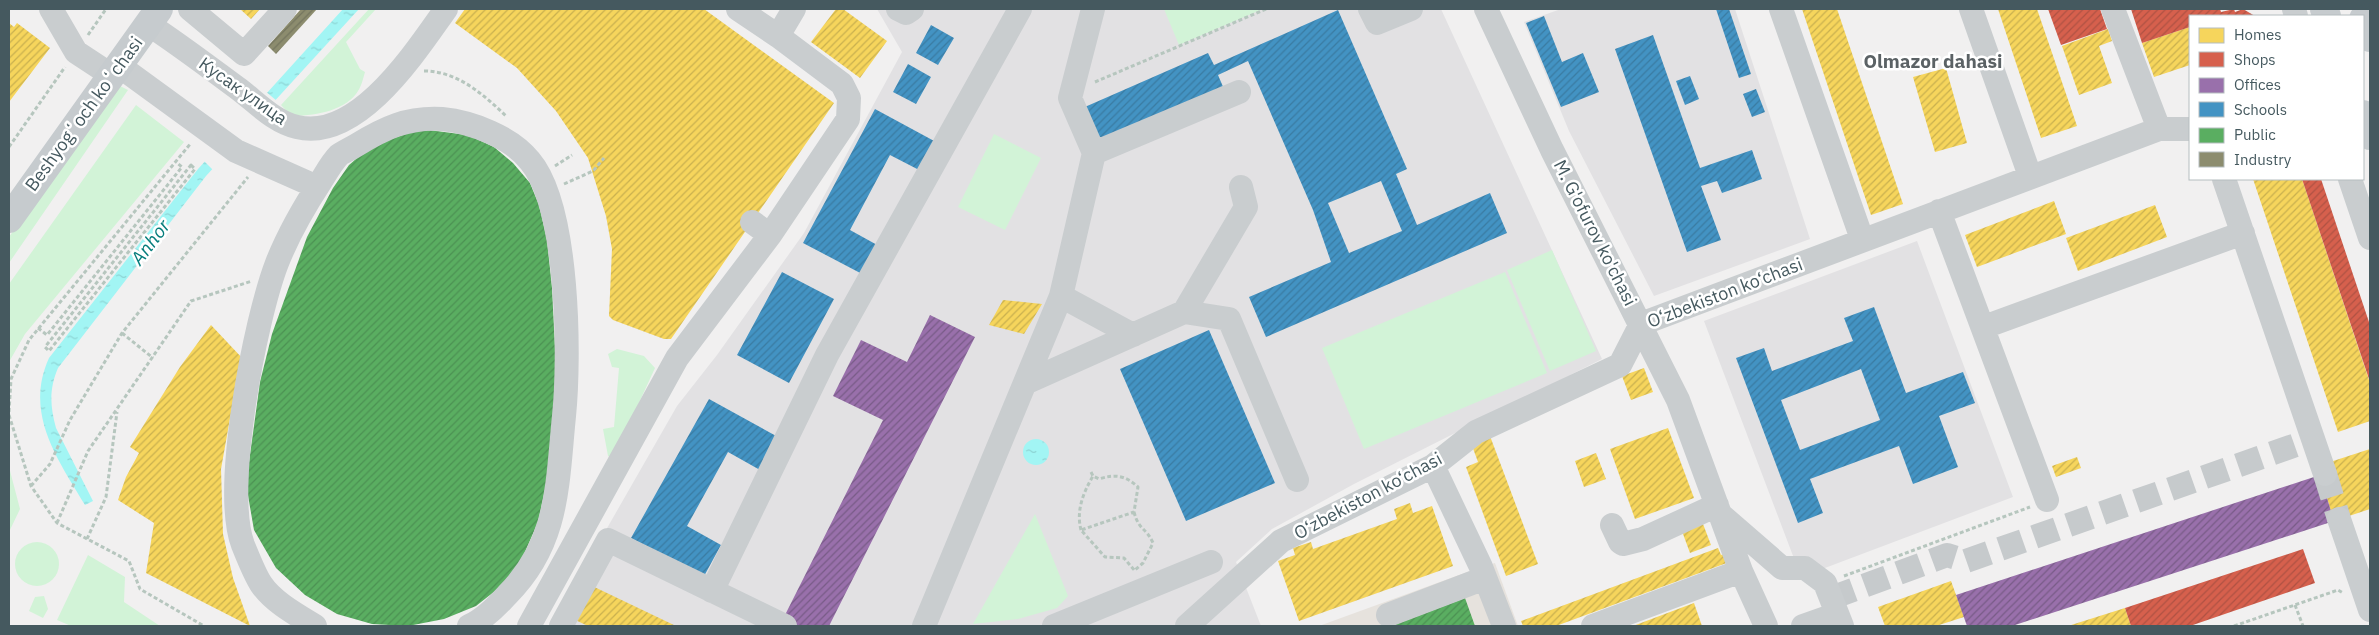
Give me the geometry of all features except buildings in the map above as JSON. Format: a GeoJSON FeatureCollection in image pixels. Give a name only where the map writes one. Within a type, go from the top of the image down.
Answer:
{"type":"FeatureCollection","features":[{"type":"Feature","properties":{"kind":"main road","name":"Beshyogʻoch koʻchasi"},"geometry":{"type":"LineString","coordinates":[[9,186],[100,64],[148,14]]}},
{"type":"Feature","properties":{"kind":"main road"},"geometry":{"type":"LineString","coordinates":[[2364,23],[2370,38]]}},
{"type":"Feature","properties":{"kind":"main road","name":"Beshyogʻoch koʻchasi"},"geometry":{"type":"LineString","coordinates":[[9,219],[100,64]]}},
{"type":"Feature","properties":{"kind":"main road"},"geometry":{"type":"LineString","coordinates":[[2364,117],[2370,136]]}},
{"type":"Feature","properties":{"kind":"street"},"geometry":{"type":"LineString","coordinates":[[51,9],[100,64],[219,140],[259,163],[317,187]]}},
{"type":"Feature","properties":{"kind":"street"},"geometry":{"type":"LineString","coordinates":[[190,9],[244,54],[285,9]]}},
{"type":"Feature","properties":{"kind":"street","name":"Кусак улица"},"geometry":{"type":"LineString","coordinates":[[148,14],[262,107],[296,127],[306,129],[330,126],[353,116],[395,75],[446,9]]}},
{"type":"Feature","properties":{"kind":"street"},"geometry":{"type":"LineString","coordinates":[[529,626],[677,358],[761,228],[848,119],[849,98],[842,84],[738,9]]}},
{"type":"Feature","properties":{"kind":"street"},"geometry":{"type":"LineString","coordinates":[[898,9],[906,13],[912,9]]}},
{"type":"Feature","properties":{"kind":"street"},"geometry":{"type":"LineString","coordinates":[[712,591],[827,355],[1020,9]]}},
{"type":"Feature","properties":{"kind":"street"},"geometry":{"type":"LineString","coordinates":[[924,626],[1061,296],[1094,153],[1070,98],[1093,9]]}},
{"type":"Feature","properties":{"kind":"street"},"geometry":{"type":"LineString","coordinates":[[1370,9],[1378,23],[1411,9]]}},
{"type":"Feature","properties":{"kind":"street","name":"M. G'ofurov ko'chasi"},"geometry":{"type":"LineString","coordinates":[[1486,9],[1552,150],[1678,400],[1738,561],[1766,626]]}},
{"type":"Feature","properties":{"kind":"street"},"geometry":{"type":"LineString","coordinates":[[1781,9],[1862,240]]}},
{"type":"Feature","properties":{"kind":"street"},"geometry":{"type":"LineString","coordinates":[[1971,9],[2030,176]]}},
{"type":"Feature","properties":{"kind":"street"},"geometry":{"type":"LineString","coordinates":[[2112,9],[2159,129]]}},
{"type":"Feature","properties":{"kind":"street"},"geometry":{"type":"LineString","coordinates":[[778,36],[792,12]]}},
{"type":"Feature","properties":{"kind":"street"},"geometry":{"type":"LineString","coordinates":[[1094,153],[1239,92]]}},
{"type":"Feature","properties":{"kind":"street"},"geometry":{"type":"LineString","coordinates":[[315,626],[291,611],[262,586],[242,542],[235,496],[247,394],[267,294],[278,262],[306,205],[338,156],[394,124],[426,118],[455,120],[481,129],[509,143],[530,161],[546,189],[554,220],[561,267],[565,327],[566,399],[556,496],[547,536],[526,577],[501,602],[469,626]]}},
{"type":"Feature","properties":{"kind":"street","name":"O‘zbekiston ko‘chasi"},"geometry":{"type":"LineString","coordinates":[[1187,626],[1281,541],[1434,466],[1476,432],[1620,365],[1641,324],[2159,129],[2189,129]]}},
{"type":"Feature","properties":{"kind":"street"},"geometry":{"type":"LineString","coordinates":[[2224,180],[2325,474]]}},
{"type":"Feature","properties":{"kind":"street"},"geometry":{"type":"LineString","coordinates":[[2350,180],[2370,238]]}},
{"type":"Feature","properties":{"kind":"street"},"geometry":{"type":"LineString","coordinates":[[1184,312],[1246,207],[1241,187]]}},
{"type":"Feature","properties":{"kind":"street"},"geometry":{"type":"LineString","coordinates":[[1939,211],[1984,327],[2047,500]]}},
{"type":"Feature","properties":{"kind":"street"},"geometry":{"type":"LineString","coordinates":[[1984,327],[2243,234]]}},
{"type":"Feature","properties":{"kind":"street"},"geometry":{"type":"LineString","coordinates":[[1061,296],[1133,335]]}},
{"type":"Feature","properties":{"kind":"street"},"geometry":{"type":"LineString","coordinates":[[1025,383],[1184,312],[1229,319],[1297,480]]}},
{"type":"Feature","properties":{"kind":"street"},"geometry":{"type":"LineString","coordinates":[[1434,466],[1485,578],[1504,626]]}},
{"type":"Feature","properties":{"kind":"street"},"geometry":{"type":"LineString","coordinates":[[1612,525],[1620,542],[1623,544],[1643,539],[1719,510]]}},
{"type":"Feature","properties":{"kind":"street","name":"M. G'ofurov ko'chasi"},"geometry":{"type":"LineString","coordinates":[[1719,510],[1782,568],[1805,568],[1824,584],[1840,620]]}},
{"type":"Feature","properties":{"kind":"street"},"geometry":{"type":"LineString","coordinates":[[2339,519],[2370,610]]}},
{"type":"Feature","properties":{"kind":"street"},"geometry":{"type":"LineString","coordinates":[[561,626],[608,540],[785,626]]}},
{"type":"Feature","properties":{"kind":"street"},"geometry":{"type":"LineString","coordinates":[[1593,626],[1738,561]]}},
{"type":"Feature","properties":{"kind":"street"},"geometry":{"type":"LineString","coordinates":[[1054,626],[1140,580],[1211,562]]}},
{"type":"Feature","properties":{"kind":"street"},"geometry":{"type":"LineString","coordinates":[[1388,615],[1485,578]]}},
{"type":"Feature","properties":{"kind":"street"},"geometry":{"type":"LineString","coordinates":[[1803,626],[1840,620]]}},
{"type":"Feature","properties":{"kind":"path"},"geometry":{"type":"LineString","coordinates":[[9,147],[100,64],[106,9]]}},
{"type":"Feature","properties":{"kind":"path"},"geometry":{"type":"LineString","coordinates":[[1072,92],[1266,9]]}},
{"type":"Feature","properties":{"kind":"path"},"geometry":{"type":"LineString","coordinates":[[395,75],[434,71],[450,75],[467,84],[493,104]]}},
{"type":"Feature","properties":{"kind":"path"},"geometry":{"type":"LineString","coordinates":[[204,626],[140,589],[128,561],[57,523],[31,486],[9,414],[11,378],[29,340],[38,328],[176,162],[219,140]]}},
{"type":"Feature","properties":{"kind":"path"},"geometry":{"type":"LineString","coordinates":[[556,165],[572,155]]}},
{"type":"Feature","properties":{"kind":"path"},"geometry":{"type":"LineString","coordinates":[[560,186],[593,171],[604,158]]}},
{"type":"Feature","properties":{"kind":"path"},"geometry":{"type":"LineString","coordinates":[[38,328],[47,335],[182,167],[176,162]]}},
{"type":"Feature","properties":{"kind":"path"},"geometry":{"type":"LineString","coordinates":[[31,486],[50,464],[70,420],[122,333],[259,163]]}},
{"type":"Feature","properties":{"kind":"path"},"geometry":{"type":"LineString","coordinates":[[192,165],[195,169],[49,351],[45,347],[92,288],[192,165]]}},
{"type":"Feature","properties":{"kind":"path"},"geometry":{"type":"LineString","coordinates":[[155,201],[159,205]]}},
{"type":"Feature","properties":{"kind":"path"},"geometry":{"type":"LineString","coordinates":[[114,236],[121,242]]}},
{"type":"Feature","properties":{"kind":"path"},"geometry":{"type":"LineString","coordinates":[[57,523],[88,451],[153,358],[157,347],[191,301],[257,279]]}},
{"type":"Feature","properties":{"kind":"path"},"geometry":{"type":"LineString","coordinates":[[87,284],[92,288]]}},
{"type":"Feature","properties":{"kind":"path"},"geometry":{"type":"LineString","coordinates":[[122,333],[153,358]]}},
{"type":"Feature","properties":{"kind":"path"},"geometry":{"type":"LineString","coordinates":[[86,538],[106,497],[117,410]]}},
{"type":"Feature","properties":{"kind":"path"},"geometry":{"type":"LineString","coordinates":[[1091,472],[1093,476],[1099,479],[1112,475],[1129,479],[1138,487],[1134,512],[1137,526],[1149,535],[1152,542],[1143,563],[1140,580]]}},
{"type":"Feature","properties":{"kind":"path"},"geometry":{"type":"LineString","coordinates":[[1093,476],[1084,490],[1077,516],[1081,530],[1104,557],[1124,558],[1140,580]]}},
{"type":"Feature","properties":{"kind":"path"},"geometry":{"type":"LineString","coordinates":[[1824,584],[2047,500]]}},
{"type":"Feature","properties":{"kind":"path"},"geometry":{"type":"LineString","coordinates":[[1081,530],[1134,512]]}},
{"type":"Feature","properties":{"kind":"path"},"geometry":{"type":"LineString","coordinates":[[2234,626],[2338,590],[2345,594]]}},
{"type":"Feature","properties":{"kind":"path"},"geometry":{"type":"LineString","coordinates":[[2295,605],[2303,626]]}},
{"type":"Feature","properties":{"kind":"shaded area"},"geometry":{"type":"Polygon","coordinates":[[[877,9],[1441,9],[1602,359],[1354,484],[1272,529],[1236,562],[1261,626],[551,626],[677,406],[717,355],[804,233],[902,52],[877,9]]]}},
{"type":"Feature","properties":{"kind":"shaded area"},"geometry":{"type":"Polygon","coordinates":[[[1561,9],[1735,9],[1810,239],[1654,296],[1569,131],[1524,22],[1561,9]]]}},
{"type":"Feature","properties":{"kind":"shaded area"},"geometry":{"type":"Polygon","coordinates":[[[1917,241],[2013,497],[1801,577],[1704,321],[1917,241]]]}},
{"type":"Feature","properties":{"kind":"shaded area"},"geometry":{"type":"Polygon","coordinates":[[[1495,563],[1518,626],[1319,626],[1481,567],[1495,563]]]}},
{"type":"Feature","properties":{"kind":"green space"},"geometry":{"type":"Polygon","coordinates":[[[369,9],[376,9],[346,42],[360,69],[365,72],[358,92],[350,100],[335,109],[317,114],[291,116],[281,105],[369,9]]]}},
{"type":"Feature","properties":{"kind":"green space"},"geometry":{"type":"Polygon","coordinates":[[[1164,9],[1263,9],[1179,45],[1164,9]]]}},
{"type":"Feature","properties":{"kind":"green space"},"geometry":{"type":"Polygon","coordinates":[[[120,86],[128,90],[9,263],[9,237],[109,91],[120,86]]]}},
{"type":"Feature","properties":{"kind":"green space"},"geometry":{"type":"Polygon","coordinates":[[[136,105],[184,142],[25,334],[9,362],[9,284],[136,105]]]}},
{"type":"Feature","properties":{"kind":"green space"},"geometry":{"type":"Polygon","coordinates":[[[994,134],[1041,158],[1005,230],[958,207],[994,134]]]}},
{"type":"Feature","properties":{"kind":"green space"},"geometry":{"type":"Polygon","coordinates":[[[1552,250],[1596,351],[1550,371],[1507,270],[1552,250]]]}},
{"type":"Feature","properties":{"kind":"green space"},"geometry":{"type":"Polygon","coordinates":[[[1505,272],[1547,373],[1364,449],[1322,348],[1505,272]]]}},
{"type":"Feature","properties":{"kind":"green space"},"geometry":{"type":"Polygon","coordinates":[[[617,349],[644,356],[655,368],[613,459],[608,456],[603,429],[614,427],[619,368],[612,367],[608,354],[617,349]]]}},
{"type":"Feature","properties":{"kind":"green space"},"geometry":{"type":"Polygon","coordinates":[[[9,467],[20,509],[9,532],[9,467]]]}},
{"type":"Feature","properties":{"kind":"green space"},"geometry":{"type":"Polygon","coordinates":[[[1035,514],[1068,596],[1057,608],[1018,619],[973,624],[1035,514]]]}},
{"type":"Feature","properties":{"kind":"green space"},"geometry":{"type":"Polygon","coordinates":[[[37,542],[49,546],[55,552],[59,564],[55,576],[49,582],[37,586],[25,582],[19,576],[15,564],[19,552],[25,546],[37,542]]]}},
{"type":"Feature","properties":{"kind":"green space"},"geometry":{"type":"Polygon","coordinates":[[[88,555],[125,577],[124,602],[160,626],[71,626],[57,620],[88,555]]]}},
{"type":"Feature","properties":{"kind":"green space"},"geometry":{"type":"Polygon","coordinates":[[[44,596],[48,609],[43,618],[29,611],[35,597],[44,596]]]}},
{"type":"Feature","properties":{"kind":"water","name":"Anhor"},"geometry":{"type":"Polygon","coordinates":[[[343,9],[359,9],[206,176],[58,368],[52,390],[54,420],[56,428],[93,501],[85,505],[55,452],[42,416],[40,398],[42,378],[49,358],[198,169],[343,9]]]}},
{"type":"Feature","properties":{"kind":"water"},"geometry":{"type":"Polygon","coordinates":[[[1036,439],[1045,443],[1049,452],[1045,461],[1036,465],[1027,461],[1023,452],[1027,443],[1036,439]]]}},
{"type":"Feature","properties":{"kind":"pier"},"geometry":{"type":"Polygon","coordinates":[[[265,91],[277,101],[214,171],[203,160],[265,91]]]}},
{"type":"Feature","properties":{"kind":"tunnel"},"geometry":{"type":"LineString","coordinates":[[1831,598],[1947,555],[1966,561],[2313,439]]}},
{"type":"Feature","properties":{"kind":"tunnel"},"geometry":{"type":"LineString","coordinates":[[2325,474],[2339,519]]}},
{"type":"Feature","properties":{"kind":"district","name":"Olmazor dahasi"},"geometry":{"type":"Point","coordinates":[1933,61]}}]}
